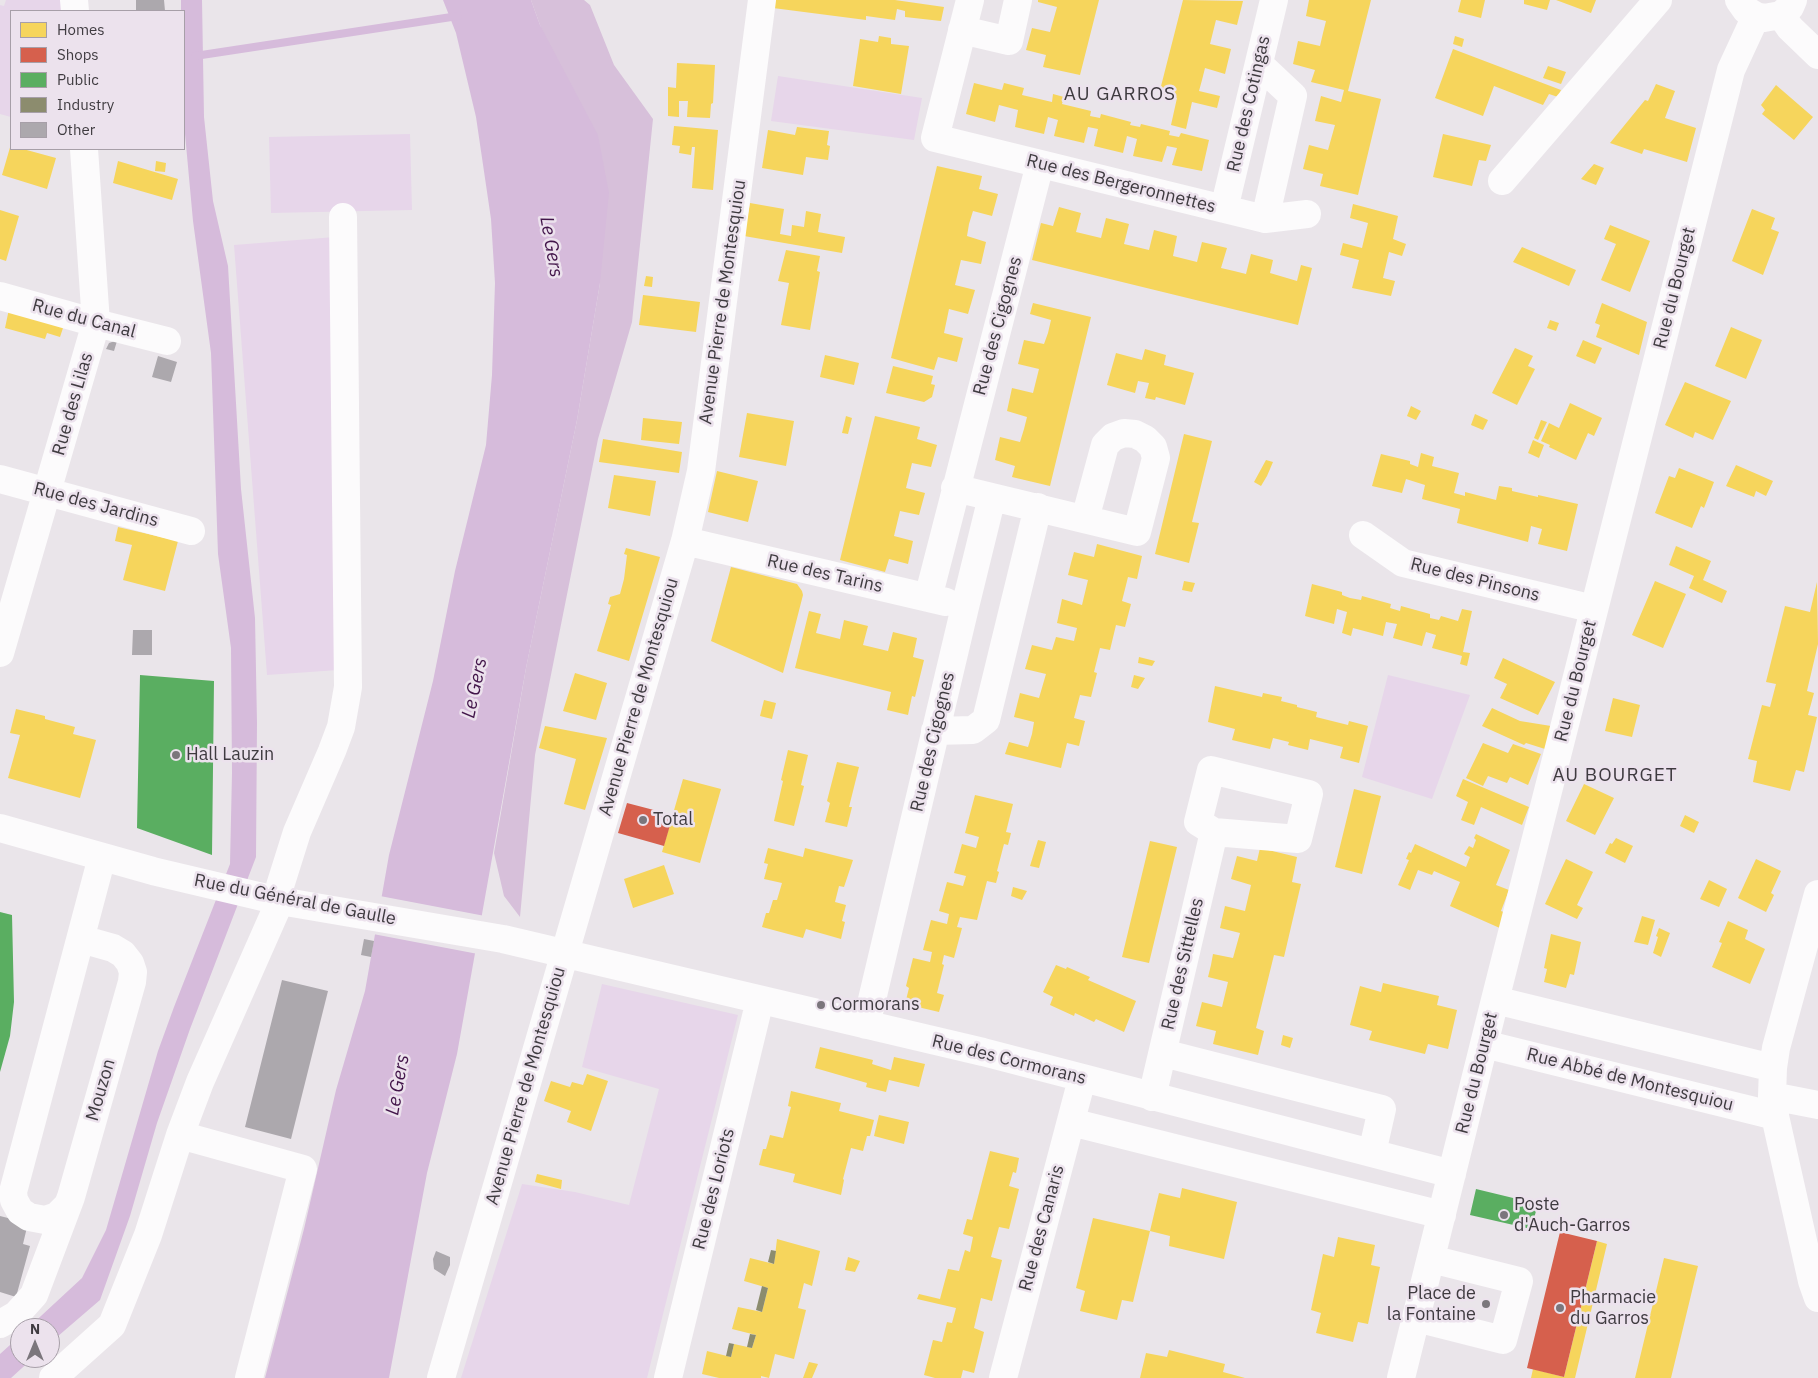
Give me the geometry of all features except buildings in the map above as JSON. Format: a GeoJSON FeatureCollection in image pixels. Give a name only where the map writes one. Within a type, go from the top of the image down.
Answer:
{"type":"FeatureCollection","features":[{"type":"Feature","properties":{"kind":"street","name":"Avenue Pierre de Montesquiou"},"geometry":{"type":"LineString","coordinates":[[441,1378],[685,541],[701,471],[762,0]]}},
{"type":"Feature","properties":{"kind":"street"},"geometry":{"type":"LineString","coordinates":[[970,0],[962,30],[1009,41],[1018,0]]}},
{"type":"Feature","properties":{"kind":"street","name":"Rue des Cotingas"},"geometry":{"type":"LineString","coordinates":[[1224,209],[1274,0]]}},
{"type":"Feature","properties":{"kind":"street"},"geometry":{"type":"LineString","coordinates":[[1502,181],[1658,0]]}},
{"type":"Feature","properties":{"kind":"street"},"geometry":{"type":"LineString","coordinates":[[1767,8],[1818,55]]}},
{"type":"Feature","properties":{"kind":"street","name":"Rue du Bourget"},"geometry":{"type":"LineString","coordinates":[[1401,1378],[1731,70],[1767,8]]}},
{"type":"Feature","properties":{"kind":"street","name":"Rue des Bergeronnettes"},"geometry":{"type":"LineString","coordinates":[[962,30],[935,138],[1265,219],[1307,214]]}},
{"type":"Feature","properties":{"kind":"street"},"geometry":{"type":"LineString","coordinates":[[1259,64],[1293,96],[1265,219]]}},
{"type":"Feature","properties":{"kind":"street","name":"Rue des Lilas"},"geometry":{"type":"LineString","coordinates":[[0,653],[96,323],[84,150]]}},
{"type":"Feature","properties":{"kind":"street","name":"Rue des Cigognes"},"geometry":{"type":"LineString","coordinates":[[928,598],[1040,164]]}},
{"type":"Feature","properties":{"kind":"street"},"geometry":{"type":"LineString","coordinates":[[53,1378],[112,1324],[148,1235],[180,1134],[272,899],[280,886],[297,832],[341,727],[348,687],[343,217]]}},
{"type":"Feature","properties":{"kind":"street","name":"Rue du Canal"},"geometry":{"type":"LineString","coordinates":[[0,296],[96,323],[167,340]]}},
{"type":"Feature","properties":{"kind":"street","name":"Rue des Jardins"},"geometry":{"type":"LineString","coordinates":[[0,479],[191,531]]}},
{"type":"Feature","properties":{"kind":"street"},"geometry":{"type":"LineString","coordinates":[[955,488],[1086,519]]}},
{"type":"Feature","properties":{"kind":"street","name":"Rue des Cigognes"},"geometry":{"type":"LineString","coordinates":[[866,1026],[964,607],[992,496]]}},
{"type":"Feature","properties":{"kind":"street"},"geometry":{"type":"LineString","coordinates":[[935,732],[973,730],[986,720],[1038,508]]}},
{"type":"Feature","properties":{"kind":"street","name":"Rue des Pinsons"},"geometry":{"type":"LineString","coordinates":[[1363,535],[1403,563],[1594,608]]}},
{"type":"Feature","properties":{"kind":"street","name":"Rue des Tarins"},"geometry":{"type":"LineString","coordinates":[[685,541],[964,607]]}},
{"type":"Feature","properties":{"kind":"street","name":"Rue du Général de Gaulle"},"geometry":{"type":"LineString","coordinates":[[0,828],[102,857],[272,899],[503,939],[564,953]]}},
{"type":"Feature","properties":{"kind":"street","name":"Rue des Sittelles"},"geometry":{"type":"LineString","coordinates":[[1152,1097],[1214,832]]}},
{"type":"Feature","properties":{"kind":"street"},"geometry":{"type":"LineString","coordinates":[[67,1206],[57,1216],[44,1220],[29,1217],[7,1201],[12,1192],[102,857]]}},
{"type":"Feature","properties":{"kind":"street"},"geometry":{"type":"LineString","coordinates":[[1816,909],[1776,1048],[1773,1068],[1774,1106],[1812,1281],[1818,1298]]}},
{"type":"Feature","properties":{"kind":"street","name":"Mouzon"},"geometry":{"type":"LineString","coordinates":[[0,1324],[16,1315],[34,1295],[67,1206],[132,982],[130,963],[123,954],[113,948],[81,940]]}},
{"type":"Feature","properties":{"kind":"street","name":"Rue des Cormorans"},"geometry":{"type":"LineString","coordinates":[[564,953],[866,1026],[983,1052],[1452,1174]]}},
{"type":"Feature","properties":{"kind":"street","name":"Rue des Loriots"},"geometry":{"type":"LineString","coordinates":[[668,1378],[760,1000]]}},
{"type":"Feature","properties":{"kind":"street"},"geometry":{"type":"LineString","coordinates":[[1495,1000],[1773,1068]]}},
{"type":"Feature","properties":{"kind":"street","name":"Rue Abbé de Montesquiou"},"geometry":{"type":"LineString","coordinates":[[1484,1044],[1774,1106],[1818,1105]]}},
{"type":"Feature","properties":{"kind":"street"},"geometry":{"type":"LineString","coordinates":[[1162,1053],[1382,1108],[1372,1153]]}},
{"type":"Feature","properties":{"kind":"street","name":"Rue des Canaris"},"geometry":{"type":"LineString","coordinates":[[1003,1378],[1082,1079]]}},
{"type":"Feature","properties":{"kind":"street"},"geometry":{"type":"LineString","coordinates":[[1070,1122],[1442,1216]]}},
{"type":"Feature","properties":{"kind":"street"},"geometry":{"type":"LineString","coordinates":[[180,1134],[302,1169],[249,1378]]}},
{"type":"Feature","properties":{"kind":"street"},"geometry":{"type":"LineString","coordinates":[[1416,1318],[1503,1340],[1519,1281],[1431,1259]]}},
{"type":"Feature","properties":{"kind":"shaded area"},"geometry":{"type":"Polygon","coordinates":[[[6,0],[63,0],[64,10],[10,10],[10,117],[0,114],[0,5],[4,6],[6,0]]]}},
{"type":"Feature","properties":{"kind":"shaded area"},"geometry":{"type":"Polygon","coordinates":[[[531,0],[584,0],[590,5],[614,65],[653,119],[632,322],[598,439],[535,755],[520,917],[504,896],[494,853],[526,668],[577,420],[600,283],[540,25],[531,0]]]}},
{"type":"Feature","properties":{"kind":"shaded area"},"geometry":{"type":"Polygon","coordinates":[[[778,76],[922,98],[914,140],[771,121],[778,76]]]}},
{"type":"Feature","properties":{"kind":"shaded area"},"geometry":{"type":"Polygon","coordinates":[[[410,134],[412,210],[271,213],[269,137],[410,134]]]}},
{"type":"Feature","properties":{"kind":"shaded area"},"geometry":{"type":"Polygon","coordinates":[[[335,237],[338,670],[267,675],[234,245],[335,237]]]}},
{"type":"Feature","properties":{"kind":"shaded area"},"geometry":{"type":"Polygon","coordinates":[[[1388,675],[1470,695],[1432,799],[1362,777],[1388,675]]]}},
{"type":"Feature","properties":{"kind":"shaded area"},"geometry":{"type":"Polygon","coordinates":[[[602,984],[738,1015],[647,1378],[461,1378],[522,1184],[575,1192],[629,1205],[659,1089],[582,1067],[602,984]]]}},
{"type":"Feature","properties":{"kind":"water"},"geometry":{"type":"Polygon","coordinates":[[[181,0],[202,0],[204,117],[213,201],[228,266],[241,489],[255,618],[257,723],[256,857],[190,1029],[157,1123],[130,1216],[100,1300],[60,1334],[60,1318],[39,1318],[82,1278],[106,1230],[158,1051],[230,864],[232,773],[231,648],[218,554],[211,353],[193,221],[185,134],[185,10],[181,10],[181,0]]]}},
{"type":"Feature","properties":{"kind":"water","name":"Le Gers"},"geometry":{"type":"Polygon","coordinates":[[[443,0],[531,0],[540,25],[598,135],[609,193],[600,283],[577,420],[526,668],[457,1054],[427,1173],[389,1378],[265,1378],[304,1229],[336,1090],[365,991],[389,855],[433,681],[455,571],[486,445],[492,375],[495,283],[491,219],[476,117],[456,33],[443,0]]]}},
{"type":"Feature","properties":{"kind":"water"},"geometry":{"type":"Polygon","coordinates":[[[10,1345],[10,1368],[22,1368],[11,1378],[0,1378],[0,1354],[10,1345]]]}},
{"type":"Feature","properties":{"kind":"pier"},"geometry":{"type":"Polygon","coordinates":[[[380,896],[485,916],[478,954],[373,934],[380,896]]]}},
{"type":"Feature","properties":{"kind":"waterway"},"geometry":{"type":"LineString","coordinates":[[195,56],[458,16]]}},
{"type":"Feature","properties":{"kind":"place","name":"Hall Lauzin"},"geometry":{"type":"Point","coordinates":[176,755]}},
{"type":"Feature","properties":{"kind":"place","name":"Total"},"geometry":{"type":"Point","coordinates":[643,820]}},
{"type":"Feature","properties":{"kind":"place","name":"Cormorans"},"geometry":{"type":"Point","coordinates":[821,1005]}},
{"type":"Feature","properties":{"kind":"place","name":"Poste d'Auch-Garros"},"geometry":{"type":"Point","coordinates":[1504,1215]}},
{"type":"Feature","properties":{"kind":"place","name":"Place de la Fontaine"},"geometry":{"type":"Point","coordinates":[1486,1304]}},
{"type":"Feature","properties":{"kind":"place","name":"Pharmacie du Garros"},"geometry":{"type":"Point","coordinates":[1560,1308]}},
{"type":"Feature","properties":{"kind":"district","name":"AU GARROS"},"geometry":{"type":"Point","coordinates":[1120,95]}},
{"type":"Feature","properties":{"kind":"district","name":"AU BOURGET"},"geometry":{"type":"Point","coordinates":[1615,776]}}]}
